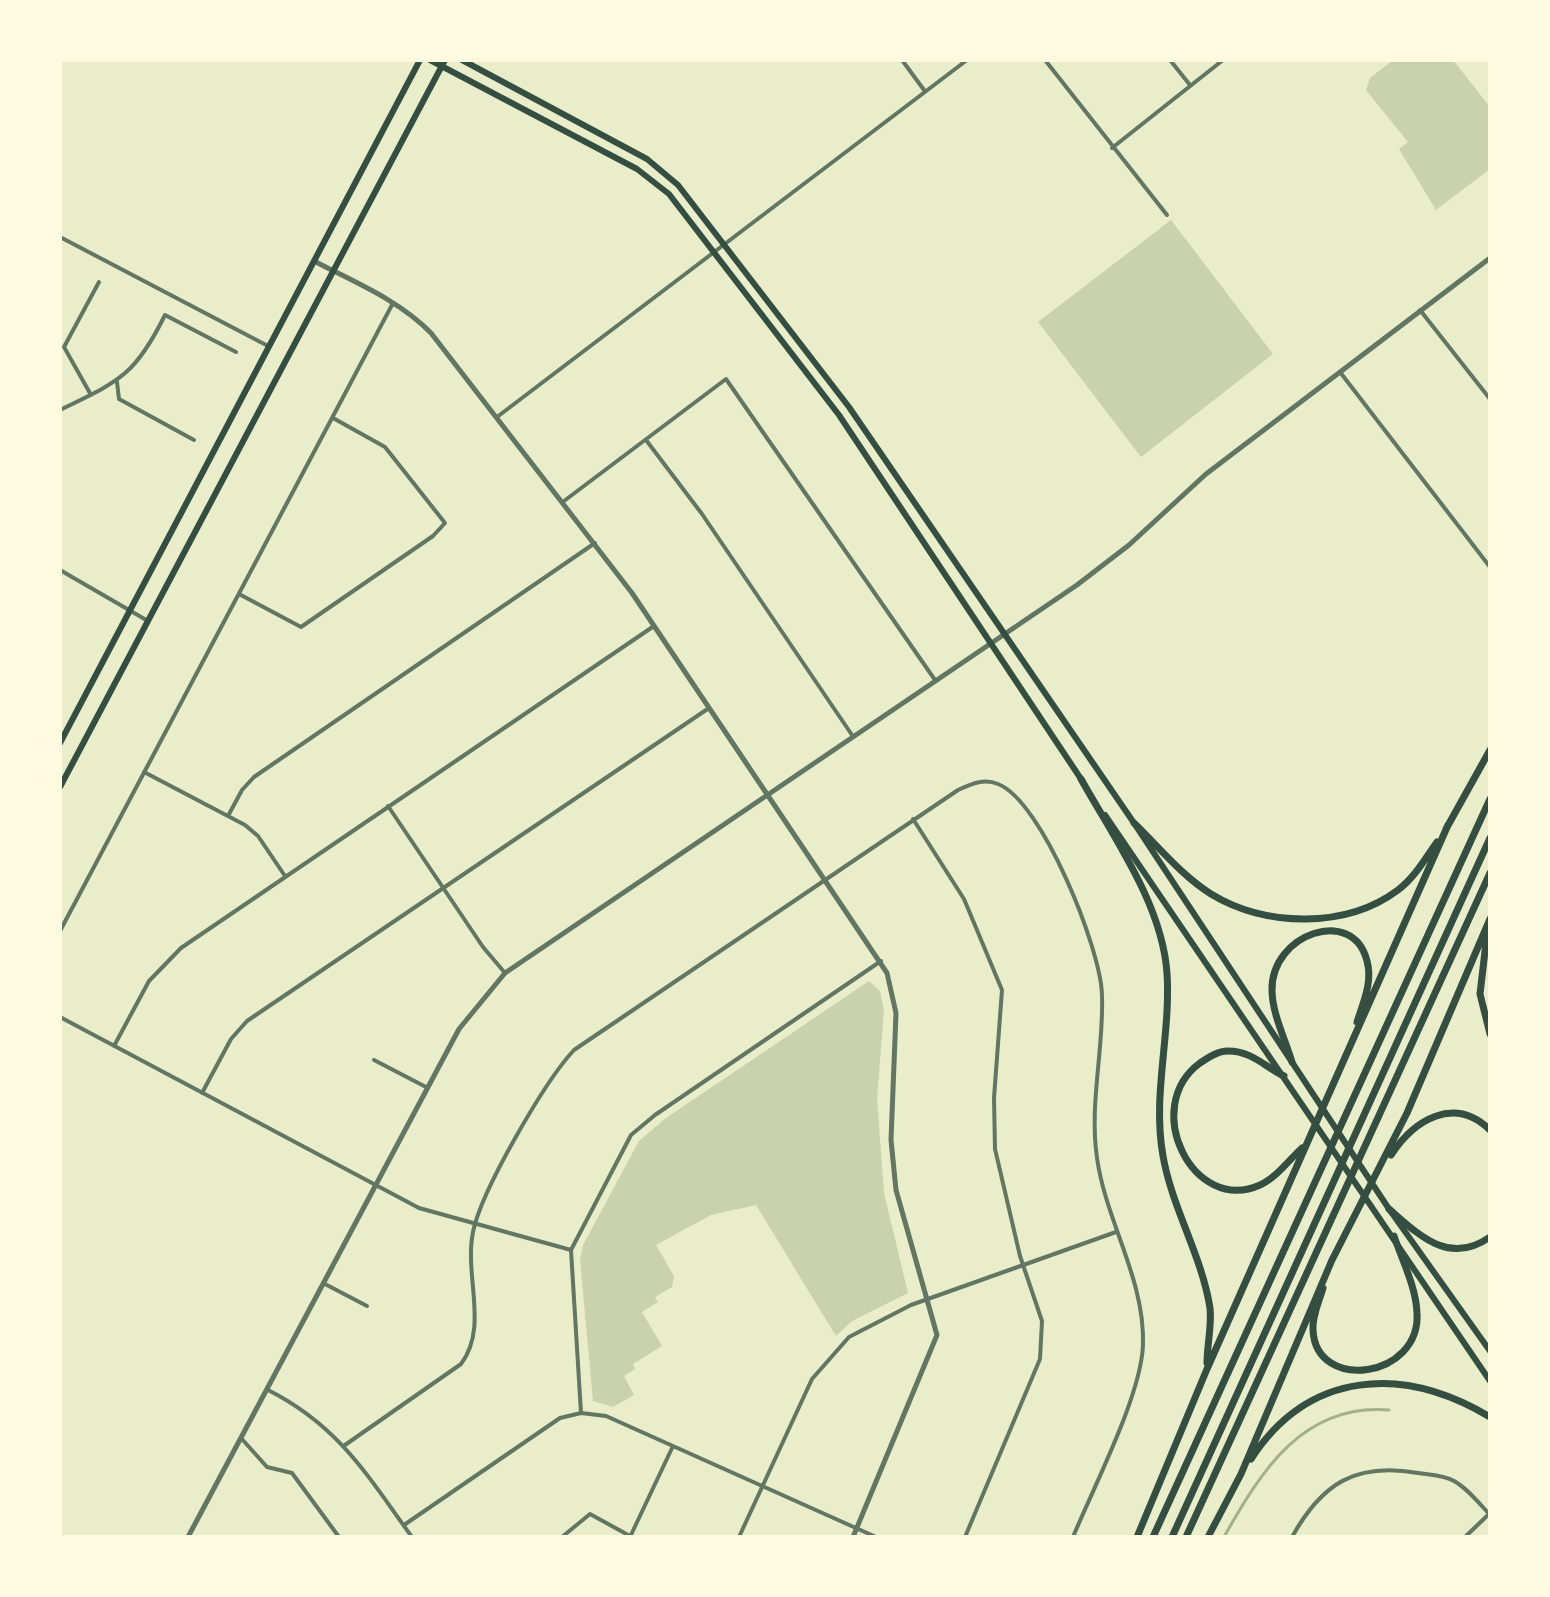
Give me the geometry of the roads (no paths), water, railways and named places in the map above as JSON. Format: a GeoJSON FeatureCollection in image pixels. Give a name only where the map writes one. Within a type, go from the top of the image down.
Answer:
{"type":"FeatureCollection","features":[{"type":"Feature","properties":{"kind":"highway"},"geometry":{"type":"LineString","coordinates":[[1134,823],[1186,876],[1213,895],[1258,913],[1306,919],[1354,911],[1387,897],[1416,873],[1448,825],[1490,750]]}},
{"type":"Feature","properties":{"kind":"highway"},"geometry":{"type":"LineString","coordinates":[[1081,779],[1142,890],[1157,927],[1167,971],[1159,1106],[1161,1138],[1167,1178],[1210,1309],[1207,1369]]}},
{"type":"Feature","properties":{"kind":"highway"},"geometry":{"type":"LineString","coordinates":[[1153,1537],[1490,799]]}},
{"type":"Feature","properties":{"kind":"highway"},"geometry":{"type":"LineString","coordinates":[[1137,1537],[1207,1369],[1448,825]]}},
{"type":"Feature","properties":{"kind":"highway"},"geometry":{"type":"LineString","coordinates":[[1172,1537],[1490,838]]}},
{"type":"Feature","properties":{"kind":"highway"},"geometry":{"type":"LineString","coordinates":[[1186,1537],[1490,873]]}},
{"type":"Feature","properties":{"kind":"highway"},"geometry":{"type":"LineString","coordinates":[[1490,920],[1480,994],[1490,1034]]}},
{"type":"Feature","properties":{"kind":"highway"},"geometry":{"type":"LineString","coordinates":[[1208,1537],[1241,1474],[1332,1260],[1407,1113],[1490,920]]}},
{"type":"Feature","properties":{"kind":"highway"},"geometry":{"type":"LineString","coordinates":[[1292,1062],[1273,1003],[1273,977],[1284,951],[1294,941],[1316,932],[1342,934],[1353,940],[1367,961],[1369,984],[1347,1054]]}},
{"type":"Feature","properties":{"kind":"highway"},"geometry":{"type":"LineString","coordinates":[[1284,1076],[1249,1055],[1229,1051],[1212,1055],[1191,1070],[1178,1092],[1175,1137],[1180,1149],[1200,1174],[1221,1186],[1237,1188],[1259,1186],[1269,1180],[1306,1143]]}},
{"type":"Feature","properties":{"kind":"highway"},"geometry":{"type":"LineString","coordinates":[[1372,1183],[1406,1133],[1424,1119],[1443,1113],[1462,1114],[1482,1122],[1490,1130]]}},
{"type":"Feature","properties":{"kind":"highway"},"geometry":{"type":"LineString","coordinates":[[1389,1209],[1425,1240],[1444,1249],[1464,1248],[1490,1237]]}},
{"type":"Feature","properties":{"kind":"highway"},"geometry":{"type":"LineString","coordinates":[[1332,1260],[1314,1318],[1316,1343],[1328,1360],[1345,1368],[1370,1370],[1388,1365],[1408,1345],[1417,1322],[1414,1295],[1394,1236]]}},
{"type":"Feature","properties":{"kind":"highway"},"geometry":{"type":"LineString","coordinates":[[1241,1474],[1279,1421],[1306,1402],[1342,1388],[1390,1383],[1414,1386],[1460,1400],[1490,1417]]}},
{"type":"Feature","properties":{"kind":"main road"},"geometry":{"type":"LineString","coordinates":[[60,743],[420,60]]}},
{"type":"Feature","properties":{"kind":"main road"},"geometry":{"type":"LineString","coordinates":[[430,60],[443,63],[637,169],[669,194],[839,415],[1081,779],[1490,1381]]}},
{"type":"Feature","properties":{"kind":"main road"},"geometry":{"type":"LineString","coordinates":[[462,60],[647,159],[678,185],[849,407],[1134,823],[1389,1209],[1490,1351]]}},
{"type":"Feature","properties":{"kind":"main road"},"geometry":{"type":"LineString","coordinates":[[60,787],[443,63]]}},
{"type":"Feature","properties":{"kind":"street"},"geometry":{"type":"LineString","coordinates":[[902,60],[925,91]]}},
{"type":"Feature","properties":{"kind":"street"},"geometry":{"type":"LineString","coordinates":[[497,417],[967,60]]}},
{"type":"Feature","properties":{"kind":"street"},"geometry":{"type":"LineString","coordinates":[[1045,60],[1111,149],[1167,215]]}},
{"type":"Feature","properties":{"kind":"street"},"geometry":{"type":"LineString","coordinates":[[1170,60],[1190,85]]}},
{"type":"Feature","properties":{"kind":"street"},"geometry":{"type":"LineString","coordinates":[[1111,149],[1223,60]]}},
{"type":"Feature","properties":{"kind":"street"},"geometry":{"type":"LineString","coordinates":[[60,237],[268,346]]}},
{"type":"Feature","properties":{"kind":"street"},"geometry":{"type":"LineString","coordinates":[[188,1537],[426,1087],[470,1012],[505,973],[1103,566],[1206,474],[1490,258]]}},
{"type":"Feature","properties":{"kind":"street"},"geometry":{"type":"LineString","coordinates":[[314,261],[393,303],[416,318],[431,333],[595,543],[881,961],[896,1013],[891,1140],[896,1190],[935,1324],[935,1344],[853,1537]]}},
{"type":"Feature","properties":{"kind":"street"},"geometry":{"type":"LineString","coordinates":[[91,395],[64,347],[99,282]]}},
{"type":"Feature","properties":{"kind":"street"},"geometry":{"type":"LineString","coordinates":[[60,931],[393,303]]}},
{"type":"Feature","properties":{"kind":"street"},"geometry":{"type":"LineString","coordinates":[[1420,309],[1490,399]]}},
{"type":"Feature","properties":{"kind":"street"},"geometry":{"type":"LineString","coordinates":[[60,410],[117,382],[146,355],[165,315],[236,352]]}},
{"type":"Feature","properties":{"kind":"street"},"geometry":{"type":"LineString","coordinates":[[1340,371],[1490,567]]}},
{"type":"Feature","properties":{"kind":"street"},"geometry":{"type":"LineString","coordinates":[[564,501],[726,379],[935,680]]}},
{"type":"Feature","properties":{"kind":"street"},"geometry":{"type":"LineString","coordinates":[[117,382],[119,399],[194,440]]}},
{"type":"Feature","properties":{"kind":"street"},"geometry":{"type":"LineString","coordinates":[[239,594],[301,627],[433,536],[445,523],[385,447],[333,418]]}},
{"type":"Feature","properties":{"kind":"street"},"geometry":{"type":"LineString","coordinates":[[646,440],[702,514],[852,735]]}},
{"type":"Feature","properties":{"kind":"street"},"geometry":{"type":"LineString","coordinates":[[228,816],[242,790],[254,777],[595,543]]}},
{"type":"Feature","properties":{"kind":"street"},"geometry":{"type":"LineString","coordinates":[[60,570],[148,621]]}},
{"type":"Feature","properties":{"kind":"street"},"geometry":{"type":"LineString","coordinates":[[114,1046],[149,981],[174,954],[654,626]]}},
{"type":"Feature","properties":{"kind":"street"},"geometry":{"type":"LineString","coordinates":[[202,1093],[231,1039],[247,1021],[709,708]]}},
{"type":"Feature","properties":{"kind":"street"},"geometry":{"type":"LineString","coordinates":[[144,772],[228,816],[258,836],[285,876]]}},
{"type":"Feature","properties":{"kind":"street"},"geometry":{"type":"LineString","coordinates":[[345,1445],[461,1364],[469,1353],[474,1340],[470,1261],[475,1225],[484,1200],[547,1084],[574,1050],[913,819],[975,782],[996,783],[1007,789],[1030,812],[1049,845],[1092,943],[1102,996],[1094,1132],[1105,1197],[1140,1303],[1143,1348],[1138,1381],[1073,1537]]}},
{"type":"Feature","properties":{"kind":"street"},"geometry":{"type":"LineString","coordinates":[[388,806],[483,947],[505,973]]}},
{"type":"Feature","properties":{"kind":"street"},"geometry":{"type":"LineString","coordinates":[[913,819],[964,899],[1002,990],[994,1098],[995,1149],[1023,1265],[1042,1321],[1042,1350],[965,1537]]}},
{"type":"Feature","properties":{"kind":"street"},"geometry":{"type":"LineString","coordinates":[[581,1413],[571,1250],[624,1148],[642,1124],[881,961]]}},
{"type":"Feature","properties":{"kind":"street"},"geometry":{"type":"LineString","coordinates":[[60,1017],[419,1208],[571,1250]]}},
{"type":"Feature","properties":{"kind":"street"},"geometry":{"type":"LineString","coordinates":[[374,1060],[426,1087]]}},
{"type":"Feature","properties":{"kind":"street"},"geometry":{"type":"LineString","coordinates":[[739,1537],[812,1379],[829,1356],[864,1326],[926,1299],[1116,1232]]}},
{"type":"Feature","properties":{"kind":"street"},"geometry":{"type":"LineString","coordinates":[[323,1282],[367,1306]]}},
{"type":"Feature","properties":{"kind":"street"},"geometry":{"type":"LineString","coordinates":[[266,1389],[311,1416],[345,1445],[412,1537]]}},
{"type":"Feature","properties":{"kind":"street"},"geometry":{"type":"LineString","coordinates":[[404,1525],[560,1418],[581,1413],[606,1416],[876,1537]]}},
{"type":"Feature","properties":{"kind":"street"},"geometry":{"type":"LineString","coordinates":[[241,1438],[267,1467],[292,1473],[339,1537]]}},
{"type":"Feature","properties":{"kind":"street"},"geometry":{"type":"LineString","coordinates":[[562,1537],[590,1514],[630,1536],[673,1446]]}},
{"type":"Feature","properties":{"kind":"street"},"geometry":{"type":"LineString","coordinates":[[1292,1537],[1301,1520],[1329,1489],[1342,1480],[1374,1470],[1448,1478],[1490,1514],[1465,1537]]}},
{"type":"Feature","properties":{"kind":"waterway"},"geometry":{"type":"LineString","coordinates":[[1224,1537],[1253,1488],[1288,1446],[1332,1418],[1359,1411],[1389,1410]]}}]}
